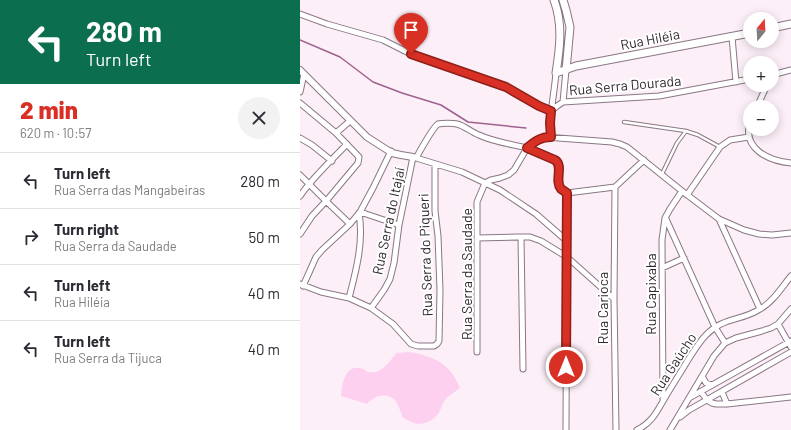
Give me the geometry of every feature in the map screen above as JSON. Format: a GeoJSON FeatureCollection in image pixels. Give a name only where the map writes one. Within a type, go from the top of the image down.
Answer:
{"type":"FeatureCollection","features":[{"type":"Feature","properties":{"kind":"main road"},"geometry":{"type":"LineString","coordinates":[[554,0],[560,24],[560,44],[556,73]]}},
{"type":"Feature","properties":{"kind":"main road"},"geometry":{"type":"LineString","coordinates":[[563,0],[570,27],[566,70]]}},
{"type":"Feature","properties":{"kind":"main road"},"geometry":{"type":"LineString","coordinates":[[779,27],[791,24]]}},
{"type":"Feature","properties":{"kind":"main road","name":"Rua Hiléia"},"geometry":{"type":"LineString","coordinates":[[556,73],[576,66],[743,35]]}},
{"type":"Feature","properties":{"kind":"street"},"geometry":{"type":"LineString","coordinates":[[300,14],[327,24],[383,40],[411,54],[506,87],[539,106],[551,111]]}},
{"type":"Feature","properties":{"kind":"street"},"geometry":{"type":"LineString","coordinates":[[732,37],[736,82]]}},
{"type":"Feature","properties":{"kind":"street"},"geometry":{"type":"LineString","coordinates":[[563,102],[566,70]]}},
{"type":"Feature","properties":{"kind":"street"},"geometry":{"type":"LineString","coordinates":[[779,73],[791,70]]}},
{"type":"Feature","properties":{"kind":"street"},"geometry":{"type":"LineString","coordinates":[[300,92],[302,72]]}},
{"type":"Feature","properties":{"kind":"street"},"geometry":{"type":"LineString","coordinates":[[302,72],[367,137],[390,152],[414,157],[462,172],[500,190],[536,214],[567,241]]}},
{"type":"Feature","properties":{"kind":"street"},"geometry":{"type":"LineString","coordinates":[[551,137],[550,123],[556,73]]}},
{"type":"Feature","properties":{"kind":"street","name":"Rua Serra Dourada"},"geometry":{"type":"LineString","coordinates":[[551,111],[563,102],[659,96],[743,80]]}},
{"type":"Feature","properties":{"kind":"street"},"geometry":{"type":"LineString","coordinates":[[300,104],[336,133],[359,157],[358,163],[326,202],[312,216],[300,234]]}},
{"type":"Feature","properties":{"kind":"street"},"geometry":{"type":"LineString","coordinates":[[336,133],[350,121]]}},
{"type":"Feature","properties":{"kind":"street"},"geometry":{"type":"LineString","coordinates":[[414,157],[434,128],[438,124],[447,123],[462,125],[479,136],[490,140],[527,148]]}},
{"type":"Feature","properties":{"kind":"street"},"geometry":{"type":"LineString","coordinates":[[485,183],[508,175],[514,170],[527,148],[534,142],[545,137],[612,142],[627,147],[719,220],[758,234],[772,235],[791,233]]}},
{"type":"Feature","properties":{"kind":"street"},"geometry":{"type":"LineString","coordinates":[[687,195],[720,148],[730,140],[749,137],[751,143],[760,152],[780,162],[791,163]]}},
{"type":"Feature","properties":{"kind":"street"},"geometry":{"type":"LineString","coordinates":[[300,138],[312,145],[332,161]]}},
{"type":"Feature","properties":{"kind":"street"},"geometry":{"type":"LineString","coordinates":[[300,196],[309,184],[332,161],[346,144]]}},
{"type":"Feature","properties":{"kind":"street"},"geometry":{"type":"LineString","coordinates":[[371,308],[349,298],[321,292],[302,285],[316,257],[360,213],[390,152]]}},
{"type":"Feature","properties":{"kind":"street","name":"Rua Serra do Itajaí"},"geometry":{"type":"LineString","coordinates":[[371,308],[390,279],[394,263],[399,225],[414,157]]}},
{"type":"Feature","properties":{"kind":"street"},"geometry":{"type":"LineString","coordinates":[[566,430],[567,193],[615,187],[644,160]]}},
{"type":"Feature","properties":{"kind":"street","name":"Rua Serra do Piqueri"},"geometry":{"type":"LineString","coordinates":[[371,308],[393,324],[411,344],[418,346],[434,346],[439,341],[438,236],[435,211],[435,164]]}},
{"type":"Feature","properties":{"kind":"street"},"geometry":{"type":"LineString","coordinates":[[300,174],[326,202],[350,224]]}},
{"type":"Feature","properties":{"kind":"street","name":"Rua Serra da Saudade"},"geometry":{"type":"LineString","coordinates":[[477,352],[477,202],[485,183]]}},
{"type":"Feature","properties":{"kind":"street","name":"Rua Carioca"},"geometry":{"type":"LineString","coordinates":[[615,187],[614,299],[616,430]]}},
{"type":"Feature","properties":{"kind":"street","name":"Rua Capixaba"},"geometry":{"type":"LineString","coordinates":[[663,401],[662,240],[665,218],[682,191]]}},
{"type":"Feature","properties":{"kind":"street"},"geometry":{"type":"LineString","coordinates":[[360,213],[399,225]]}},
{"type":"Feature","properties":{"kind":"street"},"geometry":{"type":"LineString","coordinates":[[349,298],[356,269],[360,242],[360,213]]}},
{"type":"Feature","properties":{"kind":"street"},"geometry":{"type":"LineString","coordinates":[[665,218],[715,327],[725,343]]}},
{"type":"Feature","properties":{"kind":"street"},"geometry":{"type":"LineString","coordinates":[[719,220],[760,309]]}},
{"type":"Feature","properties":{"kind":"street"},"geometry":{"type":"LineString","coordinates":[[521,237],[523,369]]}},
{"type":"Feature","properties":{"kind":"street"},"geometry":{"type":"LineString","coordinates":[[477,238],[530,237],[541,241],[567,257],[614,299]]}},
{"type":"Feature","properties":{"kind":"street"},"geometry":{"type":"LineString","coordinates":[[662,268],[684,258]]}},
{"type":"Feature","properties":{"kind":"street","name":"Rua Gaúcho"},"geometry":{"type":"LineString","coordinates":[[637,430],[651,420],[698,344],[706,334],[721,323],[750,314],[769,303],[791,276]]}},
{"type":"Feature","properties":{"kind":"street"},"geometry":{"type":"LineString","coordinates":[[670,430],[714,356],[725,343],[778,324],[791,309]]}},
{"type":"Feature","properties":{"kind":"street"},"geometry":{"type":"LineString","coordinates":[[689,398],[790,343],[778,324]]}},
{"type":"Feature","properties":{"kind":"street"},"geometry":{"type":"LineString","coordinates":[[677,418],[791,352]]}},
{"type":"Feature","properties":{"kind":"street"},"geometry":{"type":"LineString","coordinates":[[702,376],[706,382],[712,385]]}},
{"type":"Feature","properties":{"kind":"street"},"geometry":{"type":"LineString","coordinates":[[701,392],[707,400],[716,404],[791,398]]}},
{"type":"Feature","properties":{"kind":"street"},"geometry":{"type":"LineString","coordinates":[[722,392],[727,404]]}},
{"type":"Feature","properties":{"kind":"lane"},"geometry":{"type":"LineString","coordinates":[[624,122],[686,131],[720,148]]}},
{"type":"Feature","properties":{"kind":"lane"},"geometry":{"type":"LineString","coordinates":[[662,175],[677,143],[686,131]]}},
{"type":"Feature","properties":{"kind":"lane"},"geometry":{"type":"LineString","coordinates":[[527,148],[558,162],[558,181],[561,188],[567,193]]}},
{"type":"Feature","properties":{"kind":"shaded area"},"geometry":{"type":"Polygon","coordinates":[[[410,352],[427,356],[441,362],[456,379],[460,388],[445,400],[438,414],[432,420],[418,424],[403,418],[397,403],[390,397],[382,396],[374,398],[367,404],[341,396],[345,377],[350,370],[360,368],[368,372],[375,372],[390,362],[396,353],[410,352]]]}},
{"type":"Feature","properties":{"kind":"waterway"},"geometry":{"type":"LineString","coordinates":[[300,40],[340,57],[373,82],[441,105],[468,122],[526,128]]}},
{"type":"Feature","properties":{"kind":"route"},"geometry":{"type":"LineString","coordinates":[[411,54],[506,87],[539,106],[551,111],[551,137],[545,137],[534,142],[527,148],[558,162],[558,181],[561,188],[567,193],[566,367]]}}]}
